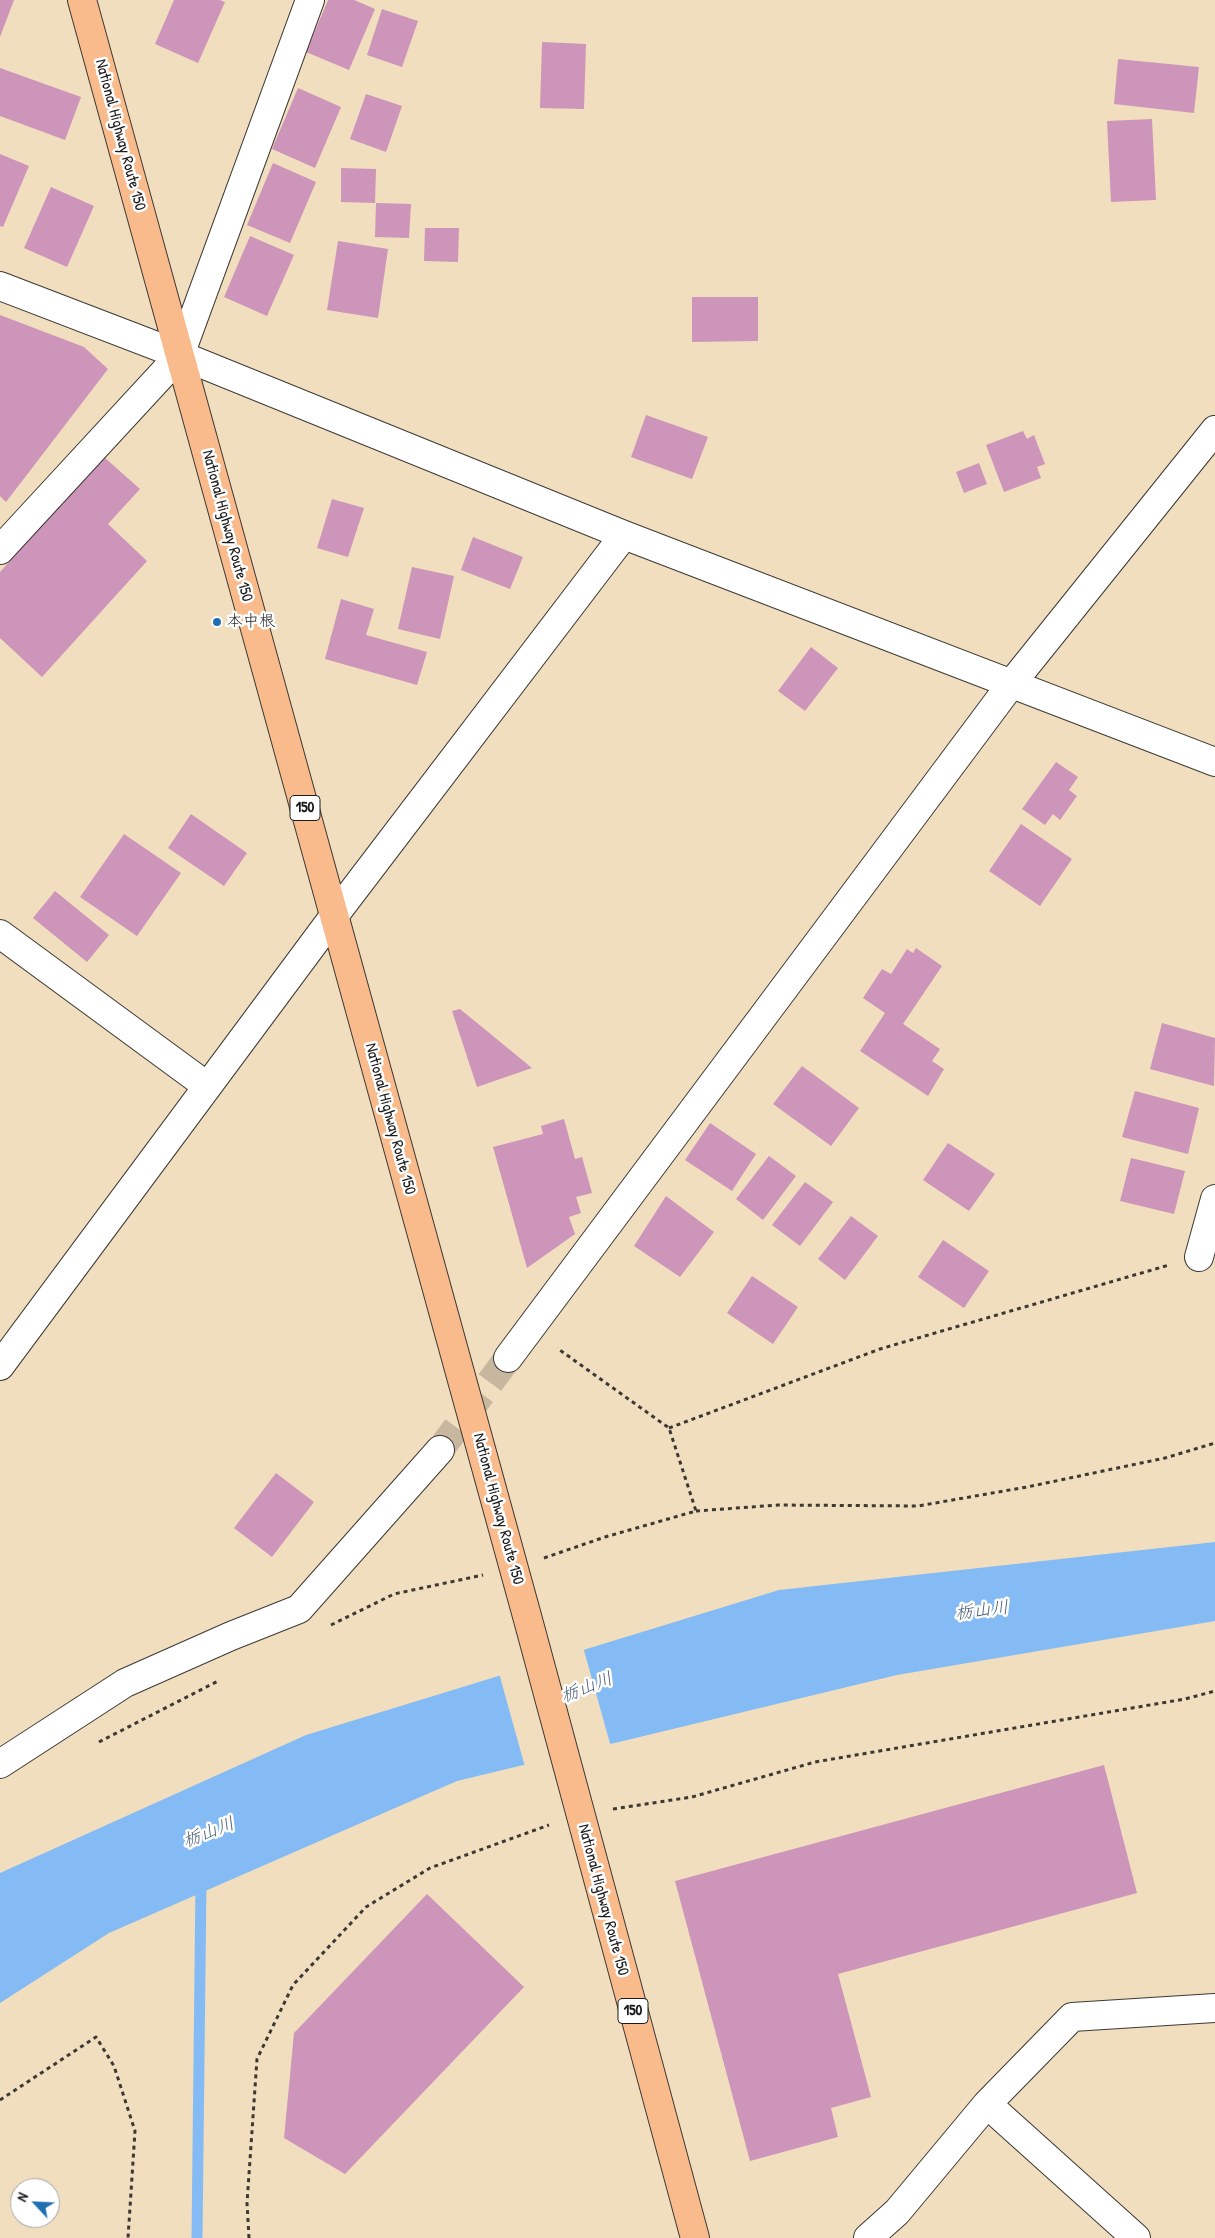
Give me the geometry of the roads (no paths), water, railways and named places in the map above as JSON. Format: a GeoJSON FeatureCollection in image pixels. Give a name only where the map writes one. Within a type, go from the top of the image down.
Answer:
{"type":"FeatureCollection","features":[{"type":"Feature","properties":{"kind":"highway","name":"National Highway Route 150"},"geometry":{"type":"LineString","coordinates":[[82,0],[514,1568],[695,2238]]}},
{"type":"Feature","properties":{"kind":"street"},"geometry":{"type":"LineString","coordinates":[[0,550],[180,355],[310,0]]}},
{"type":"Feature","properties":{"kind":"street"},"geometry":{"type":"LineString","coordinates":[[0,286],[180,355],[624,535],[1215,762]]}},
{"type":"Feature","properties":{"kind":"street"},"geometry":{"type":"LineString","coordinates":[[508,1358],[1012,683],[1215,430]]}},
{"type":"Feature","properties":{"kind":"street"},"geometry":{"type":"LineString","coordinates":[[0,1366],[334,916],[624,535]]}},
{"type":"Feature","properties":{"kind":"street"},"geometry":{"type":"LineString","coordinates":[[0,934],[207,1086]]}},
{"type":"Feature","properties":{"kind":"street"},"geometry":{"type":"LineString","coordinates":[[1198,1256],[1215,1199]]}},
{"type":"Feature","properties":{"kind":"street"},"geometry":{"type":"LineString","coordinates":[[0,1764],[124,1683],[231,1636],[299,1609],[440,1450]]}},
{"type":"Feature","properties":{"kind":"street"},"geometry":{"type":"LineString","coordinates":[[868,2238],[897,2212],[987,2104],[1072,2017],[1215,2008]]}},
{"type":"Feature","properties":{"kind":"street"},"geometry":{"type":"LineString","coordinates":[[987,2104],[1136,2238]]}},
{"type":"Feature","properties":{"kind":"water","name":"栃山川"},"geometry":{"type":"Polygon","coordinates":[[[1215,1542],[1215,1621],[897,1675],[457,1781],[109,1933],[0,2003],[0,1873],[306,1735],[779,1590],[1215,1542]]]}},
{"type":"Feature","properties":{"kind":"waterway"},"geometry":{"type":"LineString","coordinates":[[197,2238],[201,1880]]}},
{"type":"Feature","properties":{"kind":"tunnel"},"geometry":{"type":"LineString","coordinates":[[440,1450],[508,1358]]}},
{"type":"Feature","properties":{"kind":"place","name":"本中根"},"geometry":{"type":"Point","coordinates":[217,622]}}]}
